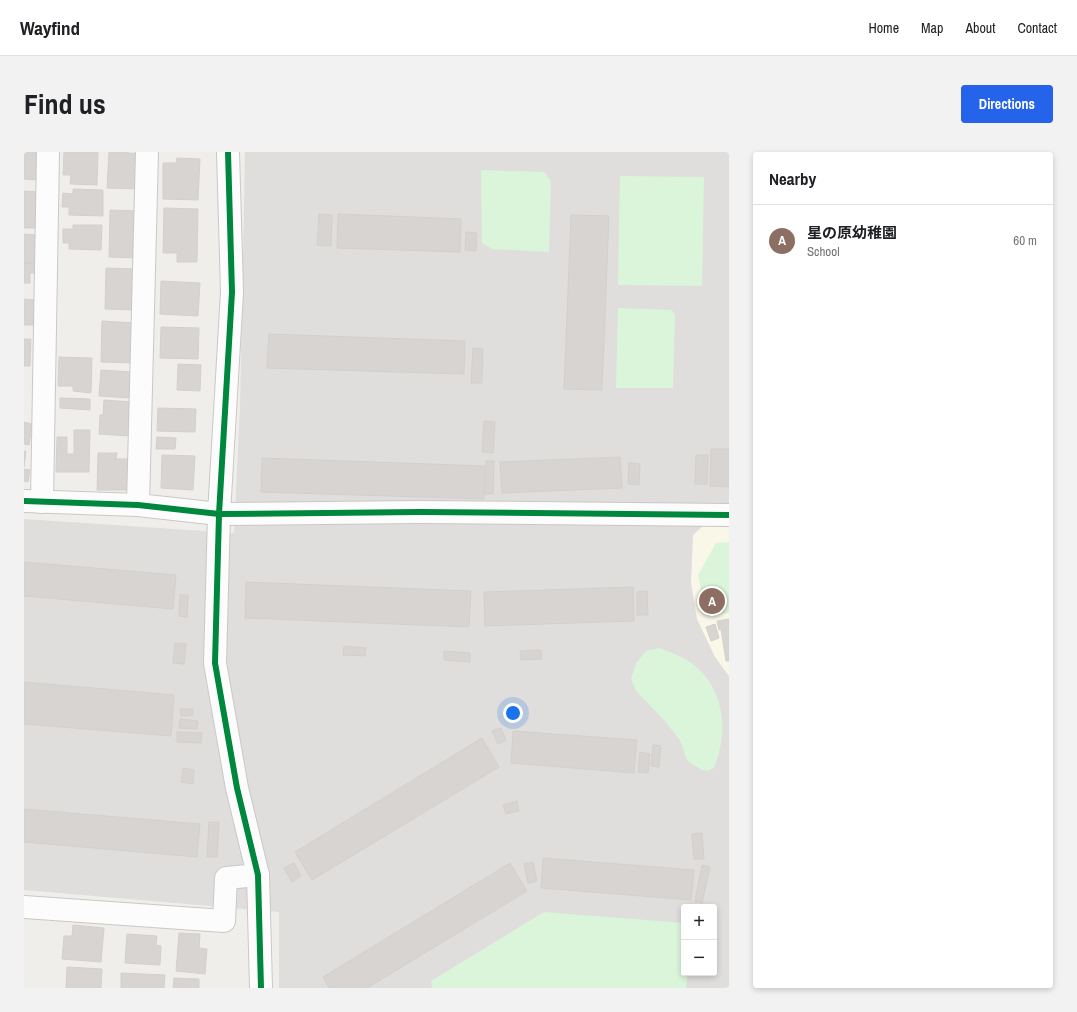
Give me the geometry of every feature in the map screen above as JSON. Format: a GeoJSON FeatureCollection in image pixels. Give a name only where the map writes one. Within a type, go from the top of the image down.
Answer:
{"type":"FeatureCollection","features":[{"type":"Feature","properties":{"kind":"street"},"geometry":{"type":"LineString","coordinates":[[48,152],[33,502],[138,505],[219,514],[420,512],[729,515]]}},
{"type":"Feature","properties":{"kind":"street"},"geometry":{"type":"LineString","coordinates":[[138,505],[147,152]]}},
{"type":"Feature","properties":{"kind":"street"},"geometry":{"type":"LineString","coordinates":[[228,152],[232,292],[219,514],[215,663],[238,788],[258,875],[261,988]]}},
{"type":"Feature","properties":{"kind":"street"},"geometry":{"type":"LineString","coordinates":[[24,908],[224,921],[226,878],[258,875]]}},
{"type":"Feature","properties":{"kind":"shaded area"},"geometry":{"type":"Polygon","coordinates":[[[245,152],[729,152],[729,988],[279,988],[279,912],[24,890],[24,519],[234,533],[240,407],[245,152]]]}},
{"type":"Feature","properties":{"kind":"shaded area"},"geometry":{"type":"Polygon","coordinates":[[[704,525],[729,526],[729,676],[715,657],[697,619],[691,583],[693,535],[704,525]]]}},
{"type":"Feature","properties":{"kind":"green space"},"geometry":{"type":"Polygon","coordinates":[[[481,170],[544,172],[551,181],[549,252],[492,249],[482,243],[481,170]]]}},
{"type":"Feature","properties":{"kind":"green space"},"geometry":{"type":"Polygon","coordinates":[[[620,176],[704,177],[702,286],[618,285],[620,176]]]}},
{"type":"Feature","properties":{"kind":"green space"},"geometry":{"type":"Polygon","coordinates":[[[618,308],[672,310],[675,315],[673,388],[616,388],[618,308]]]}},
{"type":"Feature","properties":{"kind":"green space"},"geometry":{"type":"Polygon","coordinates":[[[729,542],[729,613],[707,616],[698,575],[716,543],[729,542]]]}},
{"type":"Feature","properties":{"kind":"green space"},"geometry":{"type":"Polygon","coordinates":[[[659,648],[690,662],[702,672],[711,684],[717,697],[721,710],[722,739],[714,768],[707,771],[702,770],[687,760],[680,740],[664,720],[636,691],[631,679],[636,663],[646,651],[659,648]]]}},
{"type":"Feature","properties":{"kind":"green space"},"geometry":{"type":"Polygon","coordinates":[[[544,912],[681,923],[681,976],[688,976],[686,988],[432,988],[431,981],[544,912]]]}},
{"type":"Feature","properties":{"kind":"building"},"geometry":{"type":"Polygon","coordinates":[[[24,152],[41,152],[40,180],[24,179],[24,152]]]}},
{"type":"Feature","properties":{"kind":"building"},"geometry":{"type":"Polygon","coordinates":[[[64,152],[98,152],[97,185],[70,184],[71,175],[63,175],[64,152]]]}},
{"type":"Feature","properties":{"kind":"building"},"geometry":{"type":"Polygon","coordinates":[[[109,152],[141,154],[139,189],[107,188],[109,152]]]}},
{"type":"Feature","properties":{"kind":"building"},"geometry":{"type":"Polygon","coordinates":[[[177,158],[200,159],[198,200],[163,199],[163,163],[176,163],[177,158]]]}},
{"type":"Feature","properties":{"kind":"building"},"geometry":{"type":"Polygon","coordinates":[[[73,189],[103,190],[103,216],[69,215],[69,207],[62,207],[63,193],[73,194],[73,189]]]}},
{"type":"Feature","properties":{"kind":"building"},"geometry":{"type":"Polygon","coordinates":[[[24,191],[40,192],[40,228],[24,228],[24,191]]]}},
{"type":"Feature","properties":{"kind":"building"},"geometry":{"type":"Polygon","coordinates":[[[164,208],[198,209],[197,262],[177,262],[177,253],[163,253],[164,208]]]}},
{"type":"Feature","properties":{"kind":"building"},"geometry":{"type":"Polygon","coordinates":[[[110,210],[140,211],[138,258],[109,257],[110,210]]]}},
{"type":"Feature","properties":{"kind":"building"},"geometry":{"type":"Polygon","coordinates":[[[319,214],[332,215],[331,246],[317,245],[319,214]]]}},
{"type":"Feature","properties":{"kind":"building"},"geometry":{"type":"Polygon","coordinates":[[[338,214],[461,219],[460,252],[337,248],[338,214]]]}},
{"type":"Feature","properties":{"kind":"building"},"geometry":{"type":"Polygon","coordinates":[[[571,215],[609,216],[602,390],[564,389],[571,215]]]}},
{"type":"Feature","properties":{"kind":"building"},"geometry":{"type":"Polygon","coordinates":[[[73,225],[102,225],[101,250],[69,249],[69,243],[63,243],[63,229],[73,229],[73,225]]]}},
{"type":"Feature","properties":{"kind":"building"},"geometry":{"type":"Polygon","coordinates":[[[466,232],[477,233],[476,251],[465,250],[466,232]]]}},
{"type":"Feature","properties":{"kind":"building"},"geometry":{"type":"Polygon","coordinates":[[[24,234],[38,235],[37,264],[24,263],[24,234]]]}},
{"type":"Feature","properties":{"kind":"building"},"geometry":{"type":"Polygon","coordinates":[[[24,263],[37,264],[36,273],[30,273],[30,283],[24,283],[24,263]]]}},
{"type":"Feature","properties":{"kind":"building"},"geometry":{"type":"Polygon","coordinates":[[[106,268],[138,269],[136,310],[105,309],[106,268]]]}},
{"type":"Feature","properties":{"kind":"building"},"geometry":{"type":"Polygon","coordinates":[[[161,281],[200,283],[198,316],[160,314],[161,281]]]}},
{"type":"Feature","properties":{"kind":"building"},"geometry":{"type":"Polygon","coordinates":[[[24,299],[34,300],[33,325],[24,325],[24,299]]]}},
{"type":"Feature","properties":{"kind":"building"},"geometry":{"type":"Polygon","coordinates":[[[102,321],[136,323],[136,363],[101,362],[102,321]]]}},
{"type":"Feature","properties":{"kind":"building"},"geometry":{"type":"Polygon","coordinates":[[[161,327],[199,328],[198,359],[160,358],[161,327]]]}},
{"type":"Feature","properties":{"kind":"building"},"geometry":{"type":"Polygon","coordinates":[[[269,334],[465,341],[464,374],[267,368],[269,334]]]}},
{"type":"Feature","properties":{"kind":"building"},"geometry":{"type":"Polygon","coordinates":[[[24,339],[31,339],[30,366],[24,366],[24,339]]]}},
{"type":"Feature","properties":{"kind":"building"},"geometry":{"type":"Polygon","coordinates":[[[473,348],[483,349],[482,383],[471,383],[473,348]]]}},
{"type":"Feature","properties":{"kind":"building"},"geometry":{"type":"Polygon","coordinates":[[[59,357],[92,358],[91,393],[73,391],[73,386],[58,386],[59,357]]]}},
{"type":"Feature","properties":{"kind":"building"},"geometry":{"type":"Polygon","coordinates":[[[178,364],[201,365],[200,391],[177,390],[178,364]]]}},
{"type":"Feature","properties":{"kind":"building"},"geometry":{"type":"Polygon","coordinates":[[[101,370],[132,372],[130,398],[99,396],[101,370]]]}},
{"type":"Feature","properties":{"kind":"building"},"geometry":{"type":"Polygon","coordinates":[[[60,398],[90,399],[90,410],[60,408],[60,398]]]}},
{"type":"Feature","properties":{"kind":"building"},"geometry":{"type":"Polygon","coordinates":[[[104,400],[132,402],[130,436],[99,434],[100,415],[103,415],[104,400]]]}},
{"type":"Feature","properties":{"kind":"building"},"geometry":{"type":"Polygon","coordinates":[[[158,408],[196,409],[195,432],[157,431],[158,408]]]}},
{"type":"Feature","properties":{"kind":"building"},"geometry":{"type":"Polygon","coordinates":[[[484,421],[495,422],[493,453],[482,452],[484,421]]]}},
{"type":"Feature","properties":{"kind":"building"},"geometry":{"type":"Polygon","coordinates":[[[24,422],[32,424],[29,445],[24,444],[24,422]]]}},
{"type":"Feature","properties":{"kind":"building"},"geometry":{"type":"Polygon","coordinates":[[[74,430],[90,430],[89,472],[56,472],[57,437],[67,437],[67,454],[74,454],[74,430]]]}},
{"type":"Feature","properties":{"kind":"building"},"geometry":{"type":"Polygon","coordinates":[[[157,437],[176,438],[175,449],[156,449],[157,437]]]}},
{"type":"Feature","properties":{"kind":"building"},"geometry":{"type":"Polygon","coordinates":[[[711,449],[729,449],[729,487],[710,486],[711,449]]]}},
{"type":"Feature","properties":{"kind":"building"},"geometry":{"type":"Polygon","coordinates":[[[24,451],[26,451],[24,467],[24,451]]]}},
{"type":"Feature","properties":{"kind":"building"},"geometry":{"type":"Polygon","coordinates":[[[98,453],[117,453],[116,459],[131,459],[131,490],[97,490],[98,453]]]}},
{"type":"Feature","properties":{"kind":"building"},"geometry":{"type":"Polygon","coordinates":[[[162,455],[195,456],[193,490],[161,488],[162,455]]]}},
{"type":"Feature","properties":{"kind":"building"},"geometry":{"type":"Polygon","coordinates":[[[696,455],[708,455],[707,484],[695,484],[696,455]]]}},
{"type":"Feature","properties":{"kind":"building"},"geometry":{"type":"Polygon","coordinates":[[[620,457],[622,488],[502,493],[500,462],[620,457]]]}},
{"type":"Feature","properties":{"kind":"building"},"geometry":{"type":"Polygon","coordinates":[[[262,458],[485,466],[484,499],[261,492],[262,458]]]}},
{"type":"Feature","properties":{"kind":"building"},"geometry":{"type":"Polygon","coordinates":[[[486,461],[494,461],[493,494],[485,494],[486,461]]]}},
{"type":"Feature","properties":{"kind":"building"},"geometry":{"type":"Polygon","coordinates":[[[629,463],[640,464],[639,485],[628,484],[629,463]]]}},
{"type":"Feature","properties":{"kind":"building"},"geometry":{"type":"Polygon","coordinates":[[[24,469],[30,470],[28,482],[24,481],[24,469]]]}},
{"type":"Feature","properties":{"kind":"building"},"geometry":{"type":"Polygon","coordinates":[[[24,562],[176,575],[173,609],[24,596],[24,562]]]}},
{"type":"Feature","properties":{"kind":"building"},"geometry":{"type":"Polygon","coordinates":[[[246,582],[471,591],[469,627],[245,618],[246,582]]]}},
{"type":"Feature","properties":{"kind":"building"},"geometry":{"type":"Polygon","coordinates":[[[633,587],[634,621],[485,626],[484,592],[633,587]]]}},
{"type":"Feature","properties":{"kind":"building"},"geometry":{"type":"Polygon","coordinates":[[[647,591],[648,615],[637,615],[637,592],[647,591]]]}},
{"type":"Feature","properties":{"kind":"building"},"geometry":{"type":"Polygon","coordinates":[[[180,595],[188,595],[187,617],[179,616],[180,595]]]}},
{"type":"Feature","properties":{"kind":"building"},"geometry":{"type":"Polygon","coordinates":[[[729,619],[729,661],[726,661],[721,629],[719,630],[717,621],[729,619]]]}},
{"type":"Feature","properties":{"kind":"building"},"geometry":{"type":"Polygon","coordinates":[[[715,624],[719,638],[711,641],[706,627],[715,624]]]}},
{"type":"Feature","properties":{"kind":"building"},"geometry":{"type":"Polygon","coordinates":[[[175,643],[186,644],[184,664],[173,663],[175,643]]]}},
{"type":"Feature","properties":{"kind":"building"},"geometry":{"type":"Polygon","coordinates":[[[344,646],[366,648],[365,656],[343,655],[344,646]]]}},
{"type":"Feature","properties":{"kind":"building"},"geometry":{"type":"Polygon","coordinates":[[[541,650],[542,659],[521,660],[520,651],[541,650]]]}},
{"type":"Feature","properties":{"kind":"building"},"geometry":{"type":"Polygon","coordinates":[[[444,651],[470,653],[470,662],[444,660],[444,651]]]}},
{"type":"Feature","properties":{"kind":"building"},"geometry":{"type":"Polygon","coordinates":[[[24,682],[174,695],[171,736],[24,724],[24,682]]]}},
{"type":"Feature","properties":{"kind":"building"},"geometry":{"type":"Polygon","coordinates":[[[180,709],[193,709],[193,715],[181,716],[180,709]]]}},
{"type":"Feature","properties":{"kind":"building"},"geometry":{"type":"Polygon","coordinates":[[[180,719],[198,721],[197,729],[179,728],[180,719]]]}},
{"type":"Feature","properties":{"kind":"building"},"geometry":{"type":"Polygon","coordinates":[[[501,728],[506,740],[498,744],[492,731],[501,728]]]}},
{"type":"Feature","properties":{"kind":"building"},"geometry":{"type":"Polygon","coordinates":[[[513,731],[637,740],[634,773],[511,763],[513,731]]]}},
{"type":"Feature","properties":{"kind":"building"},"geometry":{"type":"Polygon","coordinates":[[[177,732],[202,733],[201,743],[177,742],[177,732]]]}},
{"type":"Feature","properties":{"kind":"building"},"geometry":{"type":"Polygon","coordinates":[[[482,738],[499,767],[312,880],[295,852],[482,738]]]}},
{"type":"Feature","properties":{"kind":"building"},"geometry":{"type":"Polygon","coordinates":[[[653,745],[661,746],[659,767],[651,766],[653,745]]]}},
{"type":"Feature","properties":{"kind":"building"},"geometry":{"type":"Polygon","coordinates":[[[640,752],[650,754],[648,773],[638,772],[640,752]]]}},
{"type":"Feature","properties":{"kind":"building"},"geometry":{"type":"Polygon","coordinates":[[[183,768],[194,770],[193,784],[181,782],[183,768]]]}},
{"type":"Feature","properties":{"kind":"building"},"geometry":{"type":"Polygon","coordinates":[[[517,801],[519,811],[506,814],[503,805],[517,801]]]}},
{"type":"Feature","properties":{"kind":"building"},"geometry":{"type":"Polygon","coordinates":[[[24,809],[200,824],[197,857],[24,842],[24,809]]]}},
{"type":"Feature","properties":{"kind":"building"},"geometry":{"type":"Polygon","coordinates":[[[209,822],[219,822],[217,857],[207,857],[209,822]]]}},
{"type":"Feature","properties":{"kind":"building"},"geometry":{"type":"Polygon","coordinates":[[[702,833],[704,859],[694,859],[692,834],[702,833]]]}},
{"type":"Feature","properties":{"kind":"building"},"geometry":{"type":"Polygon","coordinates":[[[543,858],[694,870],[691,900],[541,888],[543,858]]]}},
{"type":"Feature","properties":{"kind":"building"},"geometry":{"type":"Polygon","coordinates":[[[533,862],[537,881],[528,883],[524,864],[533,862]]]}},
{"type":"Feature","properties":{"kind":"building"},"geometry":{"type":"Polygon","coordinates":[[[294,863],[301,876],[292,882],[284,868],[294,863]]]}},
{"type":"Feature","properties":{"kind":"building"},"geometry":{"type":"Polygon","coordinates":[[[510,863],[527,891],[367,988],[329,988],[323,977],[510,863]]]}},
{"type":"Feature","properties":{"kind":"building"},"geometry":{"type":"Polygon","coordinates":[[[702,865],[710,867],[702,903],[695,901],[702,865]]]}},
{"type":"Feature","properties":{"kind":"building"},"geometry":{"type":"Polygon","coordinates":[[[73,925],[104,928],[101,962],[62,959],[64,936],[72,936],[73,925]]]}},
{"type":"Feature","properties":{"kind":"building"},"geometry":{"type":"Polygon","coordinates":[[[179,933],[200,934],[199,948],[207,949],[205,974],[176,971],[179,933]]]}},
{"type":"Feature","properties":{"kind":"building"},"geometry":{"type":"Polygon","coordinates":[[[127,934],[157,936],[156,945],[161,946],[160,965],[125,963],[127,934]]]}},
{"type":"Feature","properties":{"kind":"building"},"geometry":{"type":"Polygon","coordinates":[[[67,967],[102,969],[101,988],[66,988],[67,967]]]}},
{"type":"Feature","properties":{"kind":"building"},"geometry":{"type":"Polygon","coordinates":[[[121,973],[165,975],[164,988],[121,988],[121,973]]]}},
{"type":"Feature","properties":{"kind":"building"},"geometry":{"type":"Polygon","coordinates":[[[174,978],[199,979],[199,988],[173,988],[174,978]]]}},
{"type":"Feature","properties":{"kind":"cycle path"},"geometry":{"type":"LineString","coordinates":[[228,152],[232,292],[219,514],[215,663],[237,788],[258,875],[261,988]]}},
{"type":"Feature","properties":{"kind":"cycle path"},"geometry":{"type":"LineString","coordinates":[[24,501],[138,505],[219,514],[420,512],[729,515]]}},
{"type":"Feature","properties":{"kind":"place","name":"星の原幼稚園"},"geometry":{"type":"Point","coordinates":[712,601]}}]}
